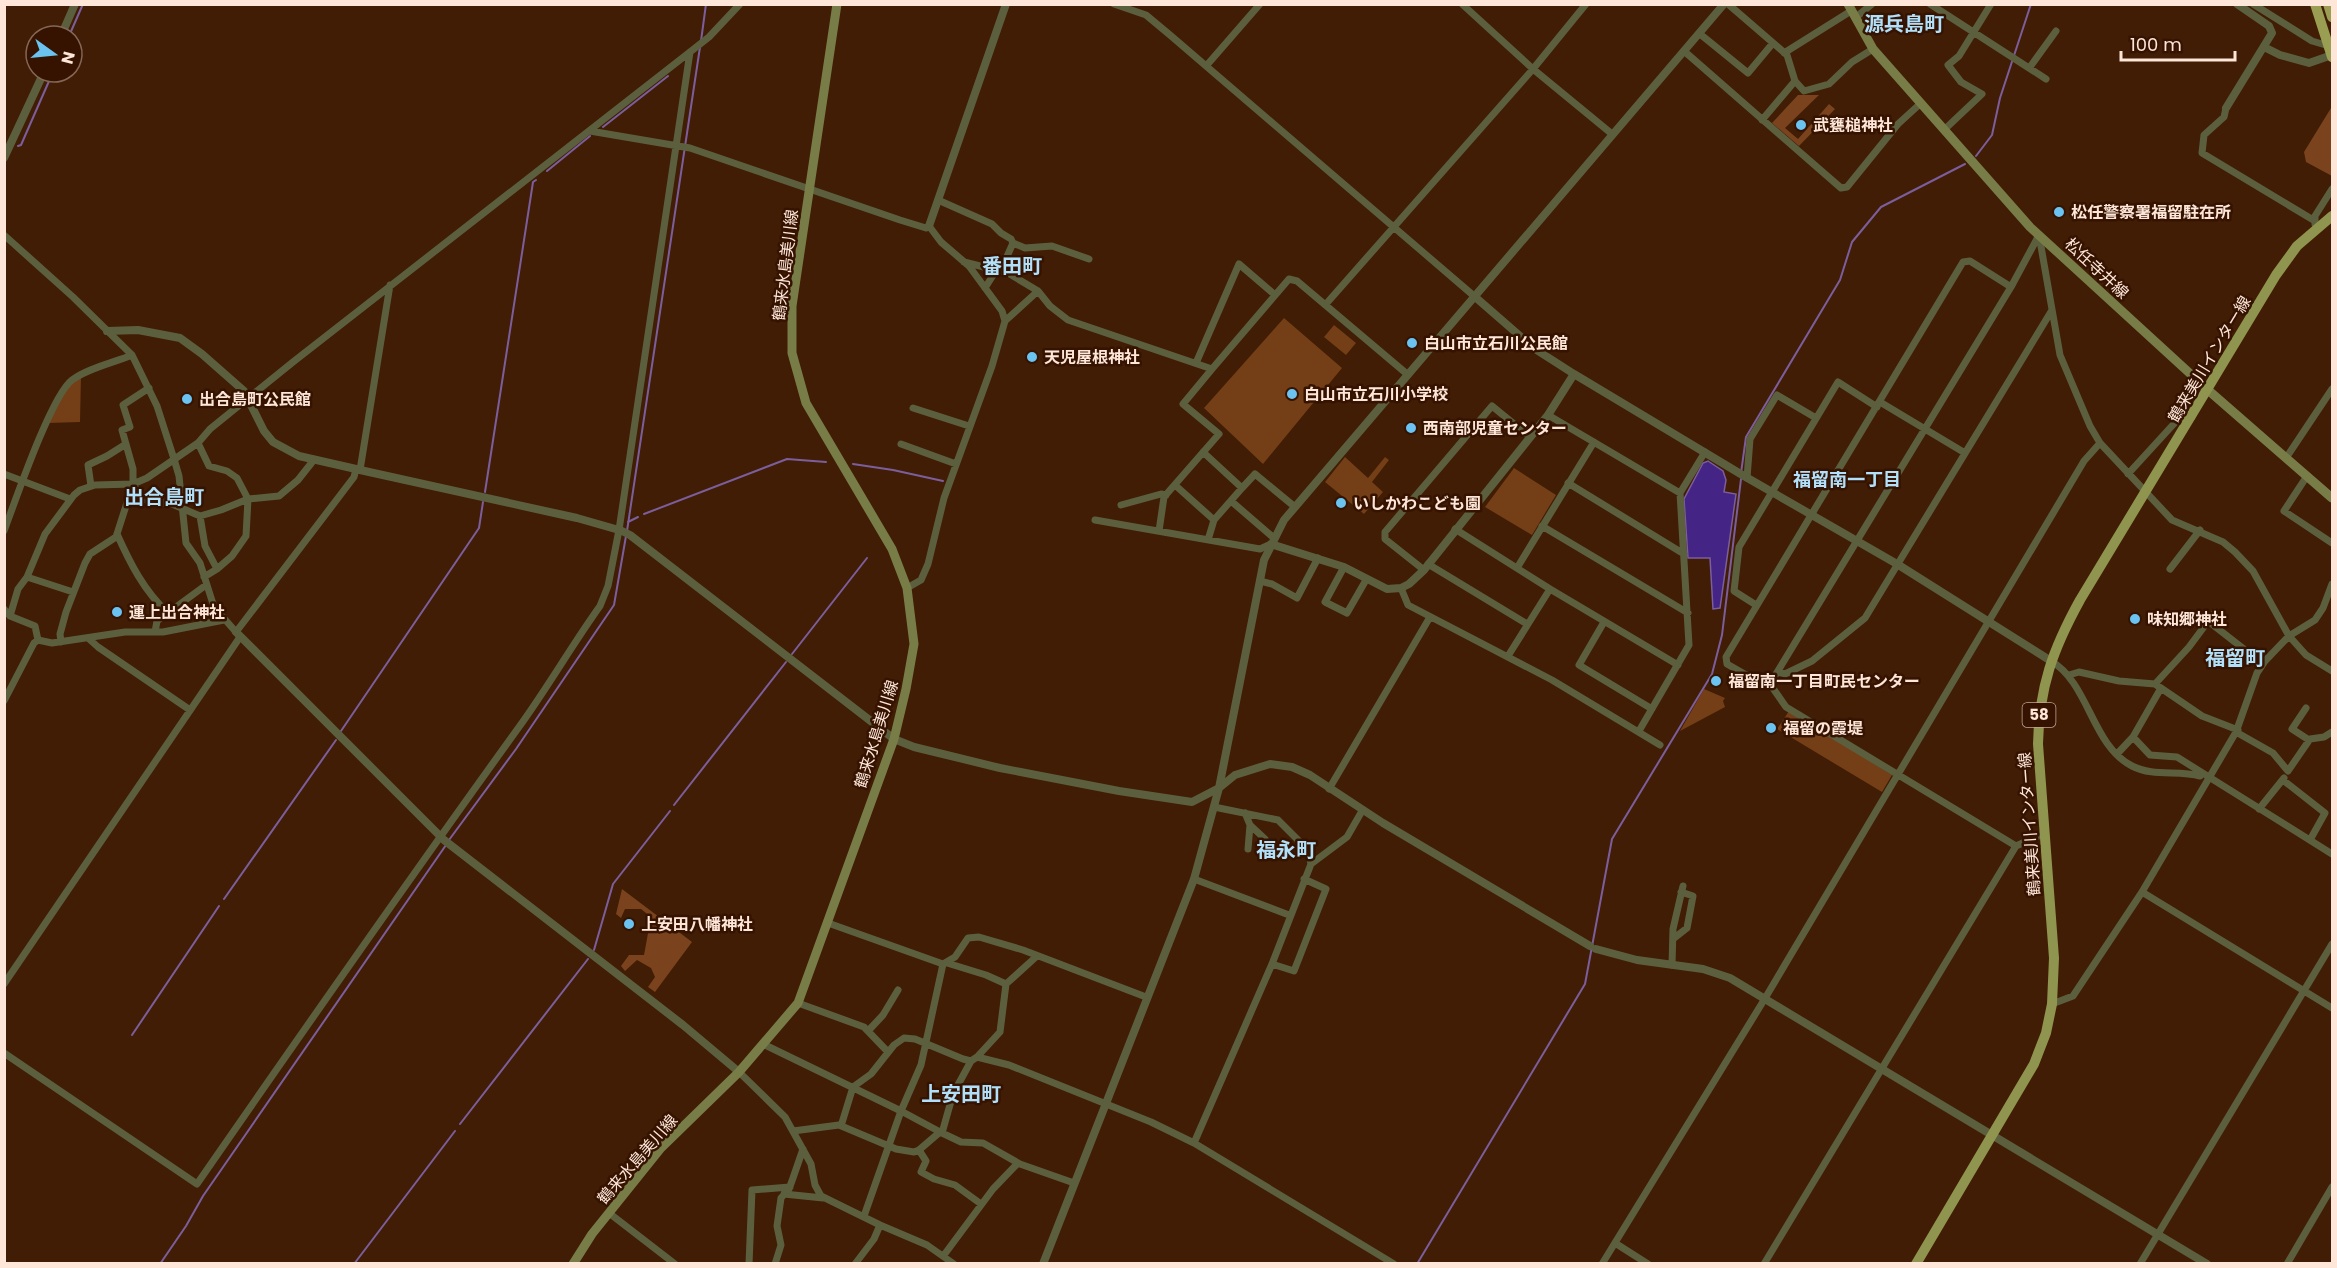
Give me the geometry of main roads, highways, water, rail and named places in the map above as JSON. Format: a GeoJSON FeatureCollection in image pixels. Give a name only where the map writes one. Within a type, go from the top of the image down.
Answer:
{"type":"FeatureCollection","features":[{"type":"Feature","properties":{"kind":"highway"},"geometry":{"type":"LineString","coordinates":[[2315,4],[2331,53]]}},
{"type":"Feature","properties":{"kind":"main road","name":"鶴来水島美川線"},"geometry":{"type":"LineString","coordinates":[[573,1263],[661,1148],[739,1072],[798,1003],[894,739],[906,689],[914,644],[907,588],[892,549],[806,403],[792,353],[792,306],[837,4]]}},
{"type":"Feature","properties":{"kind":"main road","name":"松任寺井線"},"geometry":{"type":"LineString","coordinates":[[1852,11],[1873,49],[2030,227],[2208,390],[2332,498]]}},
{"type":"Feature","properties":{"kind":"main road","name":"鶴来美川インター線"},"geometry":{"type":"LineString","coordinates":[[1916,1263],[1994,1135],[2034,1064],[2046,1033],[2052,1004],[2054,958],[2038,719],[2040,698],[2064,628],[2276,275],[2315,225],[2332,216]]}},
{"type":"Feature","properties":{"kind":"waterway"},"geometry":{"type":"LineString","coordinates":[[74,24],[83,4]]}},
{"type":"Feature","properties":{"kind":"waterway"},"geometry":{"type":"LineString","coordinates":[[701,41],[706,4]]}},
{"type":"Feature","properties":{"kind":"waterway"},"geometry":{"type":"LineString","coordinates":[[1976,156],[1992,135],[2000,98],[2031,4]]}},
{"type":"Feature","properties":{"kind":"waterway"},"geometry":{"type":"LineString","coordinates":[[627,531],[700,47]]}},
{"type":"Feature","properties":{"kind":"waterway"},"geometry":{"type":"LineString","coordinates":[[603,127],[668,76]]}},
{"type":"Feature","properties":{"kind":"waterway"},"geometry":{"type":"LineString","coordinates":[[18,146],[21,145],[48,84]]}},
{"type":"Feature","properties":{"kind":"waterway"},"geometry":{"type":"LineString","coordinates":[[547,171],[590,136]]}},
{"type":"Feature","properties":{"kind":"waterway"},"geometry":{"type":"LineString","coordinates":[[1741,473],[1746,437],[1840,280],[1852,242],[1881,207],[1965,164]]}},
{"type":"Feature","properties":{"kind":"waterway"},"geometry":{"type":"LineString","coordinates":[[485,492],[533,182],[536,180]]}},
{"type":"Feature","properties":{"kind":"waterway"},"geometry":{"type":"LineString","coordinates":[[644,514],[787,459],[826,462]]}},
{"type":"Feature","properties":{"kind":"waterway"},"geometry":{"type":"LineString","coordinates":[[853,464],[943,481]]}},
{"type":"Feature","properties":{"kind":"waterway"},"geometry":{"type":"LineString","coordinates":[[1417,1264],[1585,984],[1612,839],[1712,674],[1722,635],[1741,479]]}},
{"type":"Feature","properties":{"kind":"waterway"},"geometry":{"type":"LineString","coordinates":[[341,731],[479,528],[483,502]]}},
{"type":"Feature","properties":{"kind":"waterway"},"geometry":{"type":"LineString","coordinates":[[628,522],[638,517]]}},
{"type":"Feature","properties":{"kind":"waterway"},"geometry":{"type":"LineString","coordinates":[[449,840],[516,749],[614,605],[626,536]]}},
{"type":"Feature","properties":{"kind":"waterway"},"geometry":{"type":"LineString","coordinates":[[792,654],[867,558]]}},
{"type":"Feature","properties":{"kind":"waterway"},"geometry":{"type":"LineString","coordinates":[[674,805],[786,662]]}},
{"type":"Feature","properties":{"kind":"waterway"},"geometry":{"type":"LineString","coordinates":[[224,899],[336,740]]}},
{"type":"Feature","properties":{"kind":"waterway"},"geometry":{"type":"LineString","coordinates":[[594,950],[613,884],[670,811]]}},
{"type":"Feature","properties":{"kind":"waterway"},"geometry":{"type":"LineString","coordinates":[[160,1264],[203,1196],[446,845]]}},
{"type":"Feature","properties":{"kind":"waterway"},"geometry":{"type":"LineString","coordinates":[[132,1035],[219,906]]}},
{"type":"Feature","properties":{"kind":"waterway"},"geometry":{"type":"LineString","coordinates":[[460,1124],[588,959]]}},
{"type":"Feature","properties":{"kind":"waterway"},"geometry":{"type":"LineString","coordinates":[[354,1264],[455,1131]]}},
{"type":"Feature","properties":{"kind":"place","name":"武甕槌神社"},"geometry":{"type":"Point","coordinates":[1801,125]}},
{"type":"Feature","properties":{"kind":"place","name":"松任警察署福留駐在所"},"geometry":{"type":"Point","coordinates":[2059,212]}},
{"type":"Feature","properties":{"kind":"place","name":"白山市立石川公民館"},"geometry":{"type":"Point","coordinates":[1412,343]}},
{"type":"Feature","properties":{"kind":"place","name":"天児屋根神社"},"geometry":{"type":"Point","coordinates":[1032,357]}},
{"type":"Feature","properties":{"kind":"place","name":"白山市立石川小学校"},"geometry":{"type":"Point","coordinates":[1292,394]}},
{"type":"Feature","properties":{"kind":"place","name":"出合島町公民館"},"geometry":{"type":"Point","coordinates":[187,399]}},
{"type":"Feature","properties":{"kind":"place","name":"西南部児童センター"},"geometry":{"type":"Point","coordinates":[1411,428]}},
{"type":"Feature","properties":{"kind":"place","name":"いしかわこども園"},"geometry":{"type":"Point","coordinates":[1341,503]}},
{"type":"Feature","properties":{"kind":"place","name":"運上出合神社"},"geometry":{"type":"Point","coordinates":[117,612]}},
{"type":"Feature","properties":{"kind":"place","name":"味知郷神社"},"geometry":{"type":"Point","coordinates":[2135,619]}},
{"type":"Feature","properties":{"kind":"place","name":"福留南一丁目町民センター"},"geometry":{"type":"Point","coordinates":[1716,681]}},
{"type":"Feature","properties":{"kind":"place","name":"福留の霞堤"},"geometry":{"type":"Point","coordinates":[1771,728]}},
{"type":"Feature","properties":{"kind":"place","name":"上安田八幡神社"},"geometry":{"type":"Point","coordinates":[629,924]}},
{"type":"Feature","properties":{"kind":"district","name":"源兵島町"},"geometry":{"type":"Point","coordinates":[1904,24]}},
{"type":"Feature","properties":{"kind":"district","name":"番田町"},"geometry":{"type":"Point","coordinates":[1012,266]}},
{"type":"Feature","properties":{"kind":"district","name":"福留南一丁目"},"geometry":{"type":"Point","coordinates":[1847,480]}},
{"type":"Feature","properties":{"kind":"district","name":"出合島町"},"geometry":{"type":"Point","coordinates":[164,497]}},
{"type":"Feature","properties":{"kind":"district","name":"福留町"},"geometry":{"type":"Point","coordinates":[2235,658]}},
{"type":"Feature","properties":{"kind":"district","name":"福永町"},"geometry":{"type":"Point","coordinates":[1286,850]}},
{"type":"Feature","properties":{"kind":"district","name":"上安田町"},"geometry":{"type":"Point","coordinates":[961,1094]}}]}
